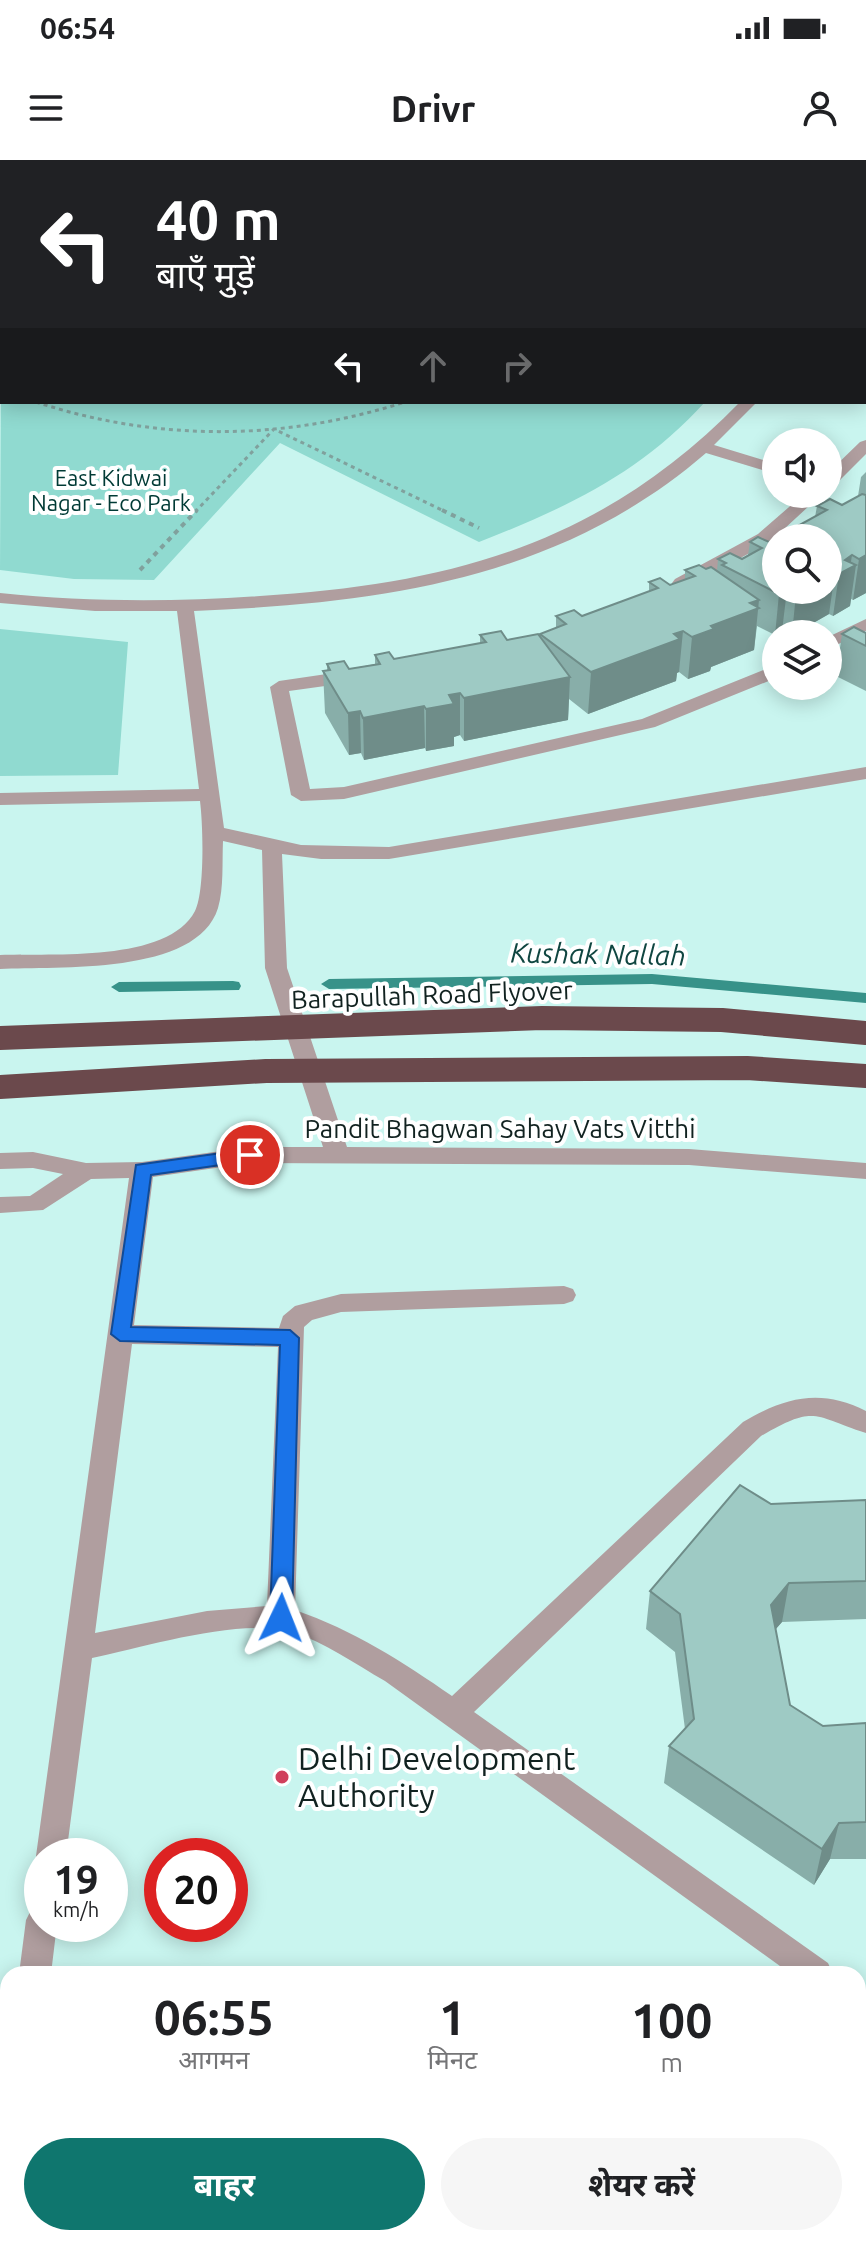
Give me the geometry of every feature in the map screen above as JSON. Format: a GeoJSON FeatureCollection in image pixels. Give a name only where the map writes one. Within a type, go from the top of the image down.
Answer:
{"type":"FeatureCollection","features":[{"type":"Feature","properties":{"kind":"highway","name":"Barapullah Road Flyover"},"geometry":{"type":"LineString","coordinates":[[0,1038],[542,1018],[722,1020],[866,1033]]}},
{"type":"Feature","properties":{"kind":"highway"},"geometry":{"type":"LineString","coordinates":[[0,1087],[266,1071],[747,1068],[866,1076]]}},
{"type":"Feature","properties":{"kind":"street"},"geometry":{"type":"LineString","coordinates":[[0,598],[84,606],[185,607],[303,599],[383,589],[456,575],[522,553],[642,493],[704,447],[747,404]]}},
{"type":"Feature","properties":{"kind":"street"},"geometry":{"type":"LineString","coordinates":[[842,468],[866,445]]}},
{"type":"Feature","properties":{"kind":"street"},"geometry":{"type":"LineString","coordinates":[[704,447],[762,465]]}},
{"type":"Feature","properties":{"kind":"street"},"geometry":{"type":"LineString","coordinates":[[662,593],[764,538],[798,508]]}},
{"type":"Feature","properties":{"kind":"street"},"geometry":{"type":"LineString","coordinates":[[0,962],[139,955],[170,946],[191,931],[207,909],[214,832],[185,607]]}},
{"type":"Feature","properties":{"kind":"street"},"geometry":{"type":"LineString","coordinates":[[842,637],[866,624]]}},
{"type":"Feature","properties":{"kind":"street"},"geometry":{"type":"LineString","coordinates":[[368,674],[279,687],[301,795],[344,793],[648,723],[762,677]]}},
{"type":"Feature","properties":{"kind":"street"},"geometry":{"type":"LineString","coordinates":[[214,832],[272,849],[324,855],[389,853],[866,773]]}},
{"type":"Feature","properties":{"kind":"street"},"geometry":{"type":"LineString","coordinates":[[0,799],[210,795]]}},
{"type":"Feature","properties":{"kind":"street"},"geometry":{"type":"LineString","coordinates":[[272,849],[276,968],[338,1156]]}},
{"type":"Feature","properties":{"kind":"street","name":"Pandit Bhagwan Sahay Vats Vitthi"},"geometry":{"type":"LineString","coordinates":[[0,1161],[33,1160],[86,1171],[142,1170],[250,1155],[689,1157],[866,1171]]}},
{"type":"Feature","properties":{"kind":"street"},"geometry":{"type":"LineString","coordinates":[[53,1838],[142,1170]]}},
{"type":"Feature","properties":{"kind":"street"},"geometry":{"type":"LineString","coordinates":[[0,1205],[35,1204],[86,1171]]}},
{"type":"Feature","properties":{"kind":"street"},"geometry":{"type":"LineString","coordinates":[[281,1618],[292,1323],[304,1313],[324,1305],[564,1295]]}},
{"type":"Feature","properties":{"kind":"street"},"geometry":{"type":"LineString","coordinates":[[120,1334],[290,1338]]}},
{"type":"Feature","properties":{"kind":"street"},"geometry":{"type":"LineString","coordinates":[[453,1714],[752,1429],[783,1409],[809,1405],[832,1408],[866,1423]]}},
{"type":"Feature","properties":{"kind":"street"},"geometry":{"type":"LineString","coordinates":[[79,1648],[224,1622],[281,1618],[346,1645],[395,1672],[806,1966]]}},
{"type":"Feature","properties":{"kind":"street"},"geometry":{"type":"LineString","coordinates":[[36,1966],[39,1942]]}},
{"type":"Feature","properties":{"kind":"path"},"geometry":{"type":"LineString","coordinates":[[42,404],[73,414],[149,428],[232,431],[274,429],[360,416],[399,404]]}},
{"type":"Feature","properties":{"kind":"path"},"geometry":{"type":"LineString","coordinates":[[274,429],[486,531]]}},
{"type":"Feature","properties":{"kind":"path"},"geometry":{"type":"LineString","coordinates":[[139,571],[274,429]]}},
{"type":"Feature","properties":{"kind":"green space","name":"East Kidwai Nagar - Eco Park"},"geometry":{"type":"Polygon","coordinates":[[[1,404],[703,404],[655,449],[601,486],[542,516],[479,542],[280,443],[154,580],[74,579],[0,570],[1,404]]]}},
{"type":"Feature","properties":{"kind":"green space"},"geometry":{"type":"Polygon","coordinates":[[[0,629],[128,642],[118,775],[0,776],[0,629]]]}},
{"type":"Feature","properties":{"kind":"building"},"geometry":{"type":"Polygon","coordinates":[[[862,494],[866,495],[866,555],[859,559],[852,555],[845,560],[856,565],[842,572],[842,524],[802,524],[827,510],[822,508],[842,508],[842,505],[862,494]]]}},
{"type":"Feature","properties":{"kind":"building"},"geometry":{"type":"Polygon","coordinates":[[[758,537],[762,539],[762,548],[750,542],[758,537]]]}},
{"type":"Feature","properties":{"kind":"building"},"geometry":{"type":"Polygon","coordinates":[[[762,548],[762,585],[722,565],[726,563],[718,559],[730,553],[742,559],[762,548]]]}},
{"type":"Feature","properties":{"kind":"building"},"geometry":{"type":"Polygon","coordinates":[[[699,565],[706,569],[711,567],[759,600],[750,603],[759,608],[711,626],[714,629],[692,637],[683,631],[674,634],[680,639],[591,672],[540,634],[566,624],[556,616],[574,610],[582,616],[658,588],[649,582],[660,578],[670,585],[695,576],[685,570],[699,565]]]}},
{"type":"Feature","properties":{"kind":"building"},"geometry":{"type":"Polygon","coordinates":[[[854,627],[866,633],[866,646],[842,634],[854,627]]]}},
{"type":"Feature","properties":{"kind":"building"},"geometry":{"type":"Polygon","coordinates":[[[501,631],[507,640],[538,634],[570,677],[464,698],[460,693],[449,695],[454,704],[426,709],[424,706],[363,718],[360,711],[348,713],[323,671],[330,670],[327,664],[344,661],[349,669],[380,664],[375,655],[389,652],[394,659],[486,642],[480,635],[501,631]]]}},
{"type":"Feature","properties":{"kind":"building"},"geometry":{"type":"Polygon","coordinates":[[[740,1485],[771,1504],[866,1500],[866,1581],[789,1583],[771,1605],[790,1705],[823,1726],[866,1723],[866,1822],[839,1823],[822,1849],[669,1746],[694,1719],[680,1614],[650,1591],[740,1485]]]}},
{"type":"Feature","properties":{"kind":"waterway","name":"Kushak Nallah"},"geometry":{"type":"LineString","coordinates":[[329,984],[652,979],[866,998]]}},
{"type":"Feature","properties":{"kind":"waterway","name":"Kushak Nallah"},"geometry":{"type":"LineString","coordinates":[[119,987],[233,986]]}},
{"type":"Feature","properties":{"kind":"place","name":"Delhi Development Authority"},"geometry":{"type":"Point","coordinates":[282,1777]}},
{"type":"Feature","properties":{"kind":"route"},"geometry":{"type":"LineString","coordinates":[[250,1155],[142,1170],[120,1334],[290,1338],[281,1618]]}}]}
